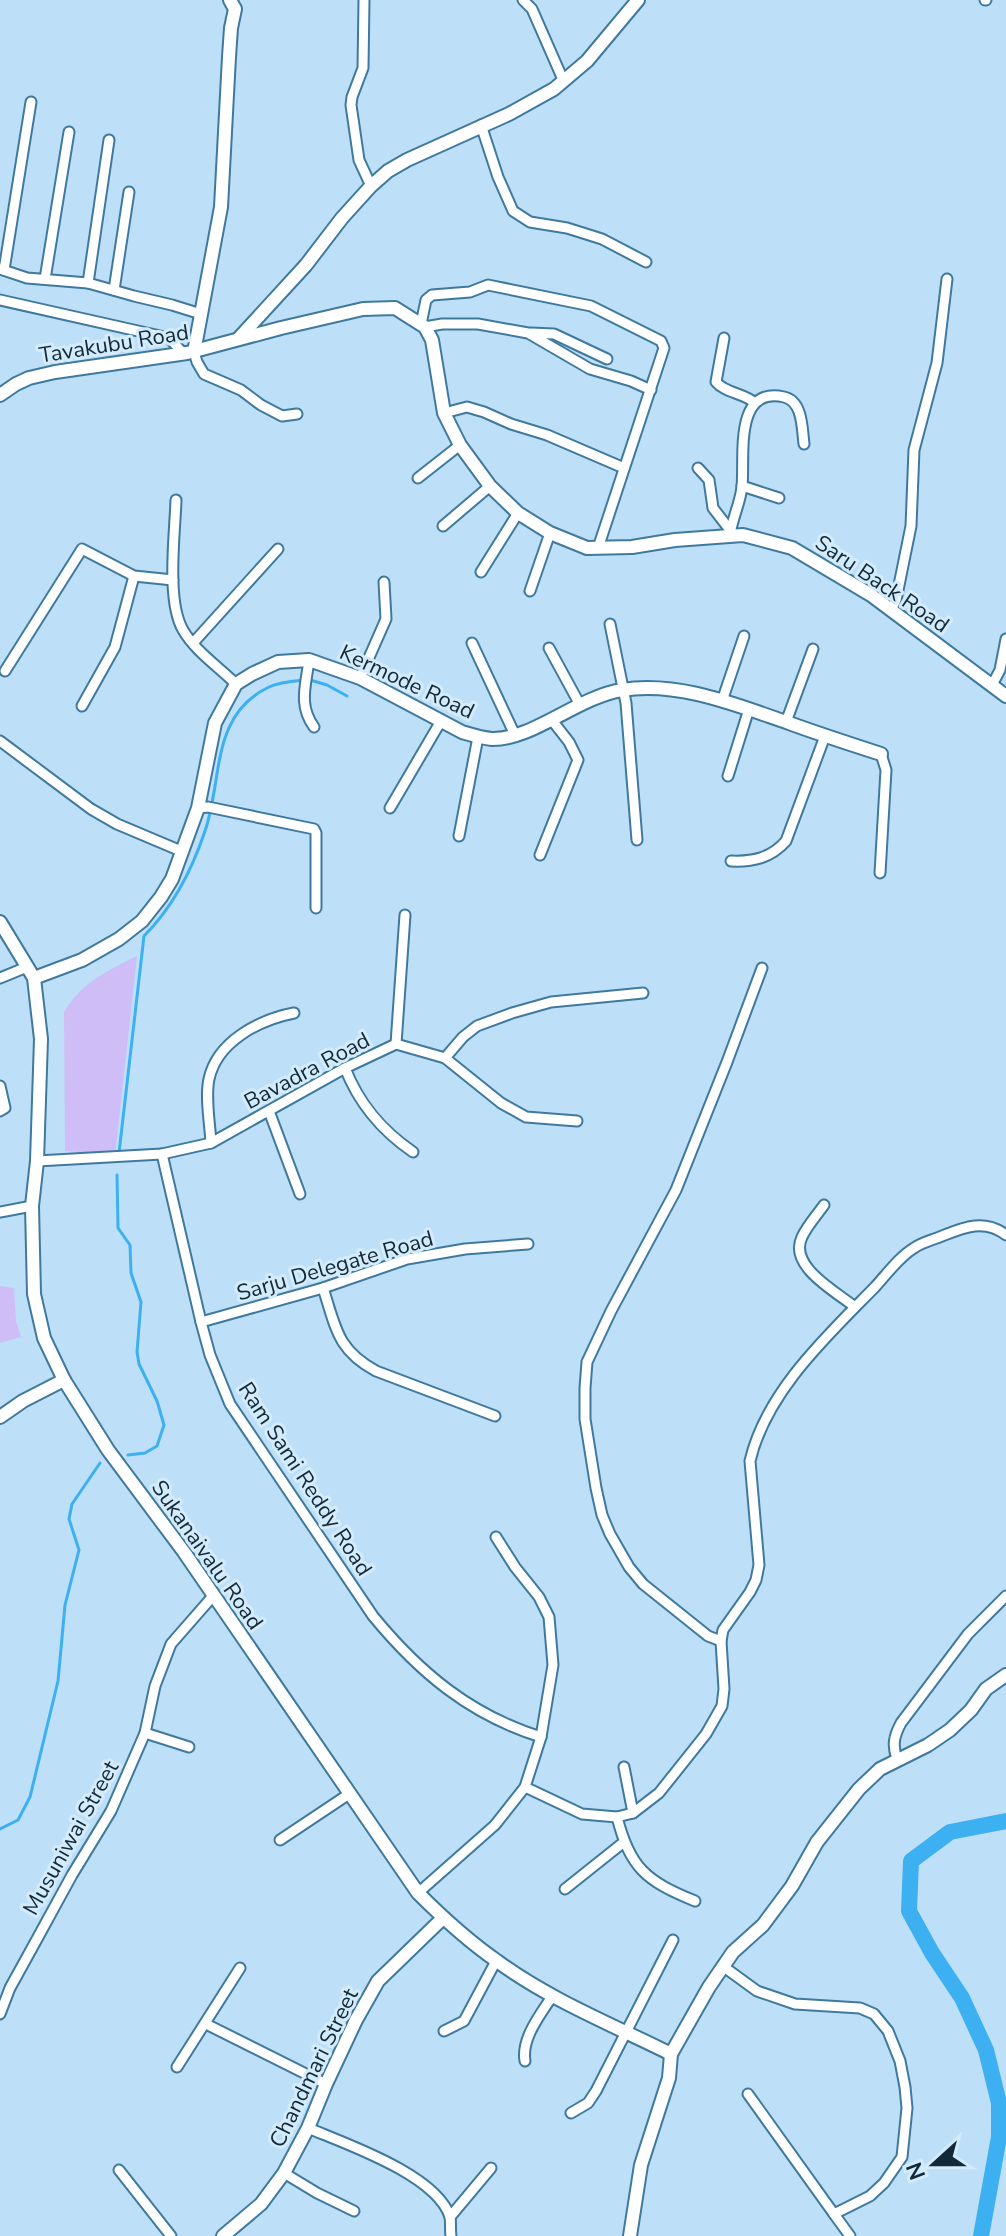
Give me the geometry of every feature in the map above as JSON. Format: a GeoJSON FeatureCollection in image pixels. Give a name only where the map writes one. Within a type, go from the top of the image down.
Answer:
{"type":"FeatureCollection","features":[{"type":"Feature","properties":{"kind":"street"},"geometry":{"type":"LineString","coordinates":[[189,353],[201,314],[221,207],[228,70],[235,9],[230,0]]}},
{"type":"Feature","properties":{"kind":"street"},"geometry":{"type":"LineString","coordinates":[[364,0],[363,68],[351,105],[356,146],[364,175],[371,186]]}},
{"type":"Feature","properties":{"kind":"street"},"geometry":{"type":"LineString","coordinates":[[523,0],[532,9],[564,82]]}},
{"type":"Feature","properties":{"kind":"street"},"geometry":{"type":"LineString","coordinates":[[238,340],[306,265],[342,218],[388,171],[509,114],[554,89],[587,61],[638,0]]}},
{"type":"Feature","properties":{"kind":"street"},"geometry":{"type":"LineString","coordinates":[[31,102],[2,270],[27,278],[88,283],[201,314]]}},
{"type":"Feature","properties":{"kind":"street"},"geometry":{"type":"LineString","coordinates":[[481,125],[513,211],[530,222],[567,228],[602,239],[646,262]]}},
{"type":"Feature","properties":{"kind":"street"},"geometry":{"type":"LineString","coordinates":[[45,279],[69,132]]}},
{"type":"Feature","properties":{"kind":"street"},"geometry":{"type":"LineString","coordinates":[[88,283],[109,140]]}},
{"type":"Feature","properties":{"kind":"street"},"geometry":{"type":"LineString","coordinates":[[114,290],[129,192]]}},
{"type":"Feature","properties":{"kind":"street"},"geometry":{"type":"LineString","coordinates":[[891,610],[896,600],[911,526],[914,450],[937,363],[947,279]]}},
{"type":"Feature","properties":{"kind":"street"},"geometry":{"type":"LineString","coordinates":[[423,326],[426,300],[432,295],[470,292],[488,285],[573,301],[612,315],[661,341],[664,348],[598,548]]}},
{"type":"Feature","properties":{"kind":"street"},"geometry":{"type":"LineString","coordinates":[[0,300],[169,338],[189,353],[204,374],[241,390],[282,416],[297,414]]}},
{"type":"Feature","properties":{"kind":"street"},"geometry":{"type":"LineString","coordinates":[[238,340],[363,309],[395,308],[423,326],[478,324],[528,333],[554,334],[607,359]]}},
{"type":"Feature","properties":{"kind":"street","name":"Saru Back Road"},"geometry":{"type":"LineString","coordinates":[[423,326],[432,340],[444,413],[460,445],[490,486],[518,513],[550,533],[587,548],[632,547],[730,533],[792,548],[855,584],[1006,696]]}},
{"type":"Feature","properties":{"kind":"street"},"geometry":{"type":"LineString","coordinates":[[528,333],[590,369],[651,390]]}},
{"type":"Feature","properties":{"kind":"street"},"geometry":{"type":"LineString","coordinates":[[724,338],[716,379],[718,386],[755,403]]}},
{"type":"Feature","properties":{"kind":"street","name":"Tavakubu Road"},"geometry":{"type":"LineString","coordinates":[[0,395],[29,378],[189,353],[238,340]]}},
{"type":"Feature","properties":{"kind":"street"},"geometry":{"type":"LineString","coordinates":[[730,533],[742,486],[744,437],[755,403],[768,396],[791,399],[800,415],[804,444]]}},
{"type":"Feature","properties":{"kind":"street"},"geometry":{"type":"LineString","coordinates":[[444,413],[467,407],[484,412],[624,468]]}},
{"type":"Feature","properties":{"kind":"street"},"geometry":{"type":"LineString","coordinates":[[418,478],[460,445]]}},
{"type":"Feature","properties":{"kind":"street"},"geometry":{"type":"LineString","coordinates":[[698,468],[709,480],[713,508],[730,533]]}},
{"type":"Feature","properties":{"kind":"street"},"geometry":{"type":"LineString","coordinates":[[443,526],[490,486]]}},
{"type":"Feature","properties":{"kind":"street"},"geometry":{"type":"LineString","coordinates":[[742,486],[779,498]]}},
{"type":"Feature","properties":{"kind":"street"},"geometry":{"type":"LineString","coordinates":[[0,978],[82,960],[119,939],[142,921],[172,879],[181,851],[208,809],[215,723],[236,684],[182,629],[176,610],[173,580],[176,500]]}},
{"type":"Feature","properties":{"kind":"street"},"geometry":{"type":"LineString","coordinates":[[481,572],[518,513]]}},
{"type":"Feature","properties":{"kind":"street"},"geometry":{"type":"LineString","coordinates":[[530,591],[550,533]]}},
{"type":"Feature","properties":{"kind":"street"},"geometry":{"type":"LineString","coordinates":[[5,671],[82,549],[134,576],[173,580]]}},
{"type":"Feature","properties":{"kind":"street"},"geometry":{"type":"LineString","coordinates":[[193,643],[278,549]]}},
{"type":"Feature","properties":{"kind":"street"},"geometry":{"type":"LineString","coordinates":[[82,706],[115,647],[134,576]]}},
{"type":"Feature","properties":{"kind":"street"},"geometry":{"type":"LineString","coordinates":[[360,678],[386,619],[384,582]]}},
{"type":"Feature","properties":{"kind":"street"},"geometry":{"type":"LineString","coordinates":[[610,624],[626,703],[637,840]]}},
{"type":"Feature","properties":{"kind":"street"},"geometry":{"type":"LineString","coordinates":[[722,701],[744,636]]}},
{"type":"Feature","properties":{"kind":"street"},"geometry":{"type":"LineString","coordinates":[[992,685],[1000,670],[1006,639]]}},
{"type":"Feature","properties":{"kind":"street"},"geometry":{"type":"LineString","coordinates":[[472,643],[515,735]]}},
{"type":"Feature","properties":{"kind":"street"},"geometry":{"type":"LineString","coordinates":[[549,648],[579,703]]}},
{"type":"Feature","properties":{"kind":"street"},"geometry":{"type":"LineString","coordinates":[[786,722],[813,649]]}},
{"type":"Feature","properties":{"kind":"street"},"geometry":{"type":"LineString","coordinates":[[309,660],[304,706],[306,716],[314,727]]}},
{"type":"Feature","properties":{"kind":"street","name":"Kermode Road"},"geometry":{"type":"LineString","coordinates":[[236,684],[278,662],[309,660],[360,678],[462,732],[493,739],[515,735],[579,703],[622,690],[679,691],[749,709],[881,754]]}},
{"type":"Feature","properties":{"kind":"street"},"geometry":{"type":"LineString","coordinates":[[728,776],[749,709]]}},
{"type":"Feature","properties":{"kind":"street"},"geometry":{"type":"LineString","coordinates":[[540,855],[578,760],[551,719]]}},
{"type":"Feature","properties":{"kind":"street"},"geometry":{"type":"LineString","coordinates":[[390,808],[441,721]]}},
{"type":"Feature","properties":{"kind":"street"},"geometry":{"type":"LineString","coordinates":[[731,861],[750,862],[777,850],[786,841],[825,736]]}},
{"type":"Feature","properties":{"kind":"street"},"geometry":{"type":"LineString","coordinates":[[459,836],[478,737]]}},
{"type":"Feature","properties":{"kind":"street"},"geometry":{"type":"LineString","coordinates":[[0,741],[91,809],[117,824],[181,851]]}},
{"type":"Feature","properties":{"kind":"street"},"geometry":{"type":"LineString","coordinates":[[880,873],[886,770],[881,754]]}},
{"type":"Feature","properties":{"kind":"street"},"geometry":{"type":"LineString","coordinates":[[208,809],[314,829],[316,908]]}},
{"type":"Feature","properties":{"kind":"street"},"geometry":{"type":"LineString","coordinates":[[396,1044],[405,915]]}},
{"type":"Feature","properties":{"kind":"street","name":"Sukanaivalu Road"},"geometry":{"type":"LineString","coordinates":[[0,922],[31,972],[41,1039],[37,1161],[32,1206],[34,1294],[44,1338],[64,1380],[108,1450],[184,1552],[418,1893],[443,1918],[496,1961],[579,2010],[671,2054]]}},
{"type":"Feature","properties":{"kind":"street"},"geometry":{"type":"LineString","coordinates":[[721,1641],[708,1636],[643,1584],[610,1534],[596,1488],[585,1419],[585,1388],[587,1362],[676,1190],[762,968]]}},
{"type":"Feature","properties":{"kind":"street"},"geometry":{"type":"LineString","coordinates":[[445,1058],[477,1026],[512,1013],[551,1002],[643,993]]}},
{"type":"Feature","properties":{"kind":"street"},"geometry":{"type":"LineString","coordinates":[[211,1143],[208,1082],[215,1059],[252,1027],[280,1015],[294,1013]]}},
{"type":"Feature","properties":{"kind":"street","name":"Bavadra Road"},"geometry":{"type":"LineString","coordinates":[[37,1161],[162,1154],[211,1143],[345,1068],[396,1044],[445,1058],[501,1103],[526,1117],[577,1121]]}},
{"type":"Feature","properties":{"kind":"street"},"geometry":{"type":"LineString","coordinates":[[345,1068],[353,1089],[369,1113],[398,1142],[413,1152]]}},
{"type":"Feature","properties":{"kind":"street"},"geometry":{"type":"LineString","coordinates":[[0,1086],[2,1108]]}},
{"type":"Feature","properties":{"kind":"street"},"geometry":{"type":"LineString","coordinates":[[269,1111],[300,1194]]}},
{"type":"Feature","properties":{"kind":"street","name":"Ram Sami Reddy Road"},"geometry":{"type":"LineString","coordinates":[[162,1154],[201,1322],[210,1355],[230,1404],[383,1628],[416,1665],[477,1710],[541,1737]]}},
{"type":"Feature","properties":{"kind":"street"},"geometry":{"type":"LineString","coordinates":[[824,1205],[801,1239],[798,1249],[800,1258],[811,1273],[855,1307]]}},
{"type":"Feature","properties":{"kind":"street"},"geometry":{"type":"LineString","coordinates":[[0,1212],[32,1206]]}},
{"type":"Feature","properties":{"kind":"street"},"geometry":{"type":"LineString","coordinates":[[525,1787],[582,1814],[617,1817],[633,1813],[659,1793],[722,1706],[723,1630],[750,1592],[759,1565],[750,1461],[753,1446],[779,1396],[790,1379],[855,1307],[915,1247],[971,1225],[994,1227],[1006,1235]]}},
{"type":"Feature","properties":{"kind":"street","name":"Sarju Delegate Road"},"geometry":{"type":"LineString","coordinates":[[201,1322],[323,1288],[407,1259],[465,1249],[528,1244]]}},
{"type":"Feature","properties":{"kind":"street"},"geometry":{"type":"LineString","coordinates":[[323,1288],[346,1350],[359,1361],[376,1371],[495,1416]]}},
{"type":"Feature","properties":{"kind":"street"},"geometry":{"type":"LineString","coordinates":[[0,1417],[64,1380]]}},
{"type":"Feature","properties":{"kind":"street"},"geometry":{"type":"LineString","coordinates":[[418,1893],[495,1825],[525,1787],[541,1737],[553,1665],[549,1617],[539,1597],[496,1537]]}},
{"type":"Feature","properties":{"kind":"street","name":"Musuniwai Street"},"geometry":{"type":"LineString","coordinates":[[0,2014],[30,1951],[111,1811],[145,1733],[155,1686],[171,1644],[213,1596]]}},
{"type":"Feature","properties":{"kind":"street"},"geometry":{"type":"LineString","coordinates":[[897,1759],[893,1748],[894,1735],[901,1723],[968,1634],[1006,1596]]}},
{"type":"Feature","properties":{"kind":"street"},"geometry":{"type":"LineString","coordinates":[[630,2236],[641,2165],[669,2078],[671,2054],[709,1987],[733,1952],[763,1925],[792,1886],[817,1842],[859,1789],[880,1769],[950,1730],[971,1710],[986,1689],[1006,1675]]}},
{"type":"Feature","properties":{"kind":"street"},"geometry":{"type":"LineString","coordinates":[[145,1733],[189,1747]]}},
{"type":"Feature","properties":{"kind":"street"},"geometry":{"type":"LineString","coordinates":[[624,1767],[633,1813]]}},
{"type":"Feature","properties":{"kind":"street"},"geometry":{"type":"LineString","coordinates":[[280,1840],[349,1794]]}},
{"type":"Feature","properties":{"kind":"street"},"geometry":{"type":"LineString","coordinates":[[617,1817],[630,1857],[666,1889],[695,1901]]}},
{"type":"Feature","properties":{"kind":"street"},"geometry":{"type":"LineString","coordinates":[[565,1889],[624,1842]]}},
{"type":"Feature","properties":{"kind":"street","name":"Chandmari Street"},"geometry":{"type":"LineString","coordinates":[[223,2236],[261,2204],[284,2173],[308,2128],[356,2020],[378,1981],[443,1918]]}},
{"type":"Feature","properties":{"kind":"street"},"geometry":{"type":"LineString","coordinates":[[571,2113],[588,2103],[673,1940]]}},
{"type":"Feature","properties":{"kind":"street"},"geometry":{"type":"LineString","coordinates":[[444,2031],[464,2021],[496,1961]]}},
{"type":"Feature","properties":{"kind":"street"},"geometry":{"type":"LineString","coordinates":[[724,1967],[757,1991],[795,2004],[860,2008],[874,2014],[888,2031],[900,2061],[905,2087],[907,2108],[902,2157],[884,2183],[870,2196],[834,2214]]}},
{"type":"Feature","properties":{"kind":"street"},"geometry":{"type":"LineString","coordinates":[[177,2067],[240,1968]]}},
{"type":"Feature","properties":{"kind":"street"},"geometry":{"type":"LineString","coordinates":[[525,2061],[523,2050],[528,2037],[553,1995]]}},
{"type":"Feature","properties":{"kind":"street"},"geometry":{"type":"LineString","coordinates":[[206,2024],[326,2084]]}},
{"type":"Feature","properties":{"kind":"street"},"geometry":{"type":"LineString","coordinates":[[748,2094],[850,2236]]}},
{"type":"Feature","properties":{"kind":"street"},"geometry":{"type":"LineString","coordinates":[[308,2128],[411,2175],[436,2196],[450,2217],[451,2236]]}},
{"type":"Feature","properties":{"kind":"street"},"geometry":{"type":"LineString","coordinates":[[450,2217],[491,2168]]}},
{"type":"Feature","properties":{"kind":"street"},"geometry":{"type":"LineString","coordinates":[[119,2170],[171,2236]]}},
{"type":"Feature","properties":{"kind":"street"},"geometry":{"type":"LineString","coordinates":[[284,2173],[354,2211]]}},
{"type":"Feature","properties":{"kind":"shaded area"},"geometry":{"type":"Polygon","coordinates":[[[137,956],[115,1155],[65,1151],[64,1012],[87,985],[137,956]]]}},
{"type":"Feature","properties":{"kind":"shaded area"},"geometry":{"type":"Polygon","coordinates":[[[0,1286],[14,1288],[16,1321],[21,1337],[0,1343],[0,1286]]]}},
{"type":"Feature","properties":{"kind":"waterway"},"geometry":{"type":"LineString","coordinates":[[119,1153],[144,936],[173,900],[194,860],[205,831],[222,750],[237,714],[250,699],[269,687],[304,680]]}},
{"type":"Feature","properties":{"kind":"waterway"},"geometry":{"type":"LineString","coordinates":[[310,680],[347,696]]}},
{"type":"Feature","properties":{"kind":"waterway"},"geometry":{"type":"LineString","coordinates":[[117,1175],[118,1228],[130,1245],[131,1273],[141,1302],[139,1364],[157,1401],[164,1425],[157,1446],[145,1453],[128,1455]]}},
{"type":"Feature","properties":{"kind":"waterway"},"geometry":{"type":"LineString","coordinates":[[0,1829],[18,1820],[30,1797],[58,1681],[65,1605],[79,1550],[69,1519],[72,1504],[100,1463]]}},
{"type":"Feature","properties":{"kind":"waterway"},"geometry":{"type":"LineString","coordinates":[[981,2236],[999,2137],[999,2103],[986,2050],[962,1998],[909,1911],[911,1861],[950,1832],[1006,1821]]}}]}
